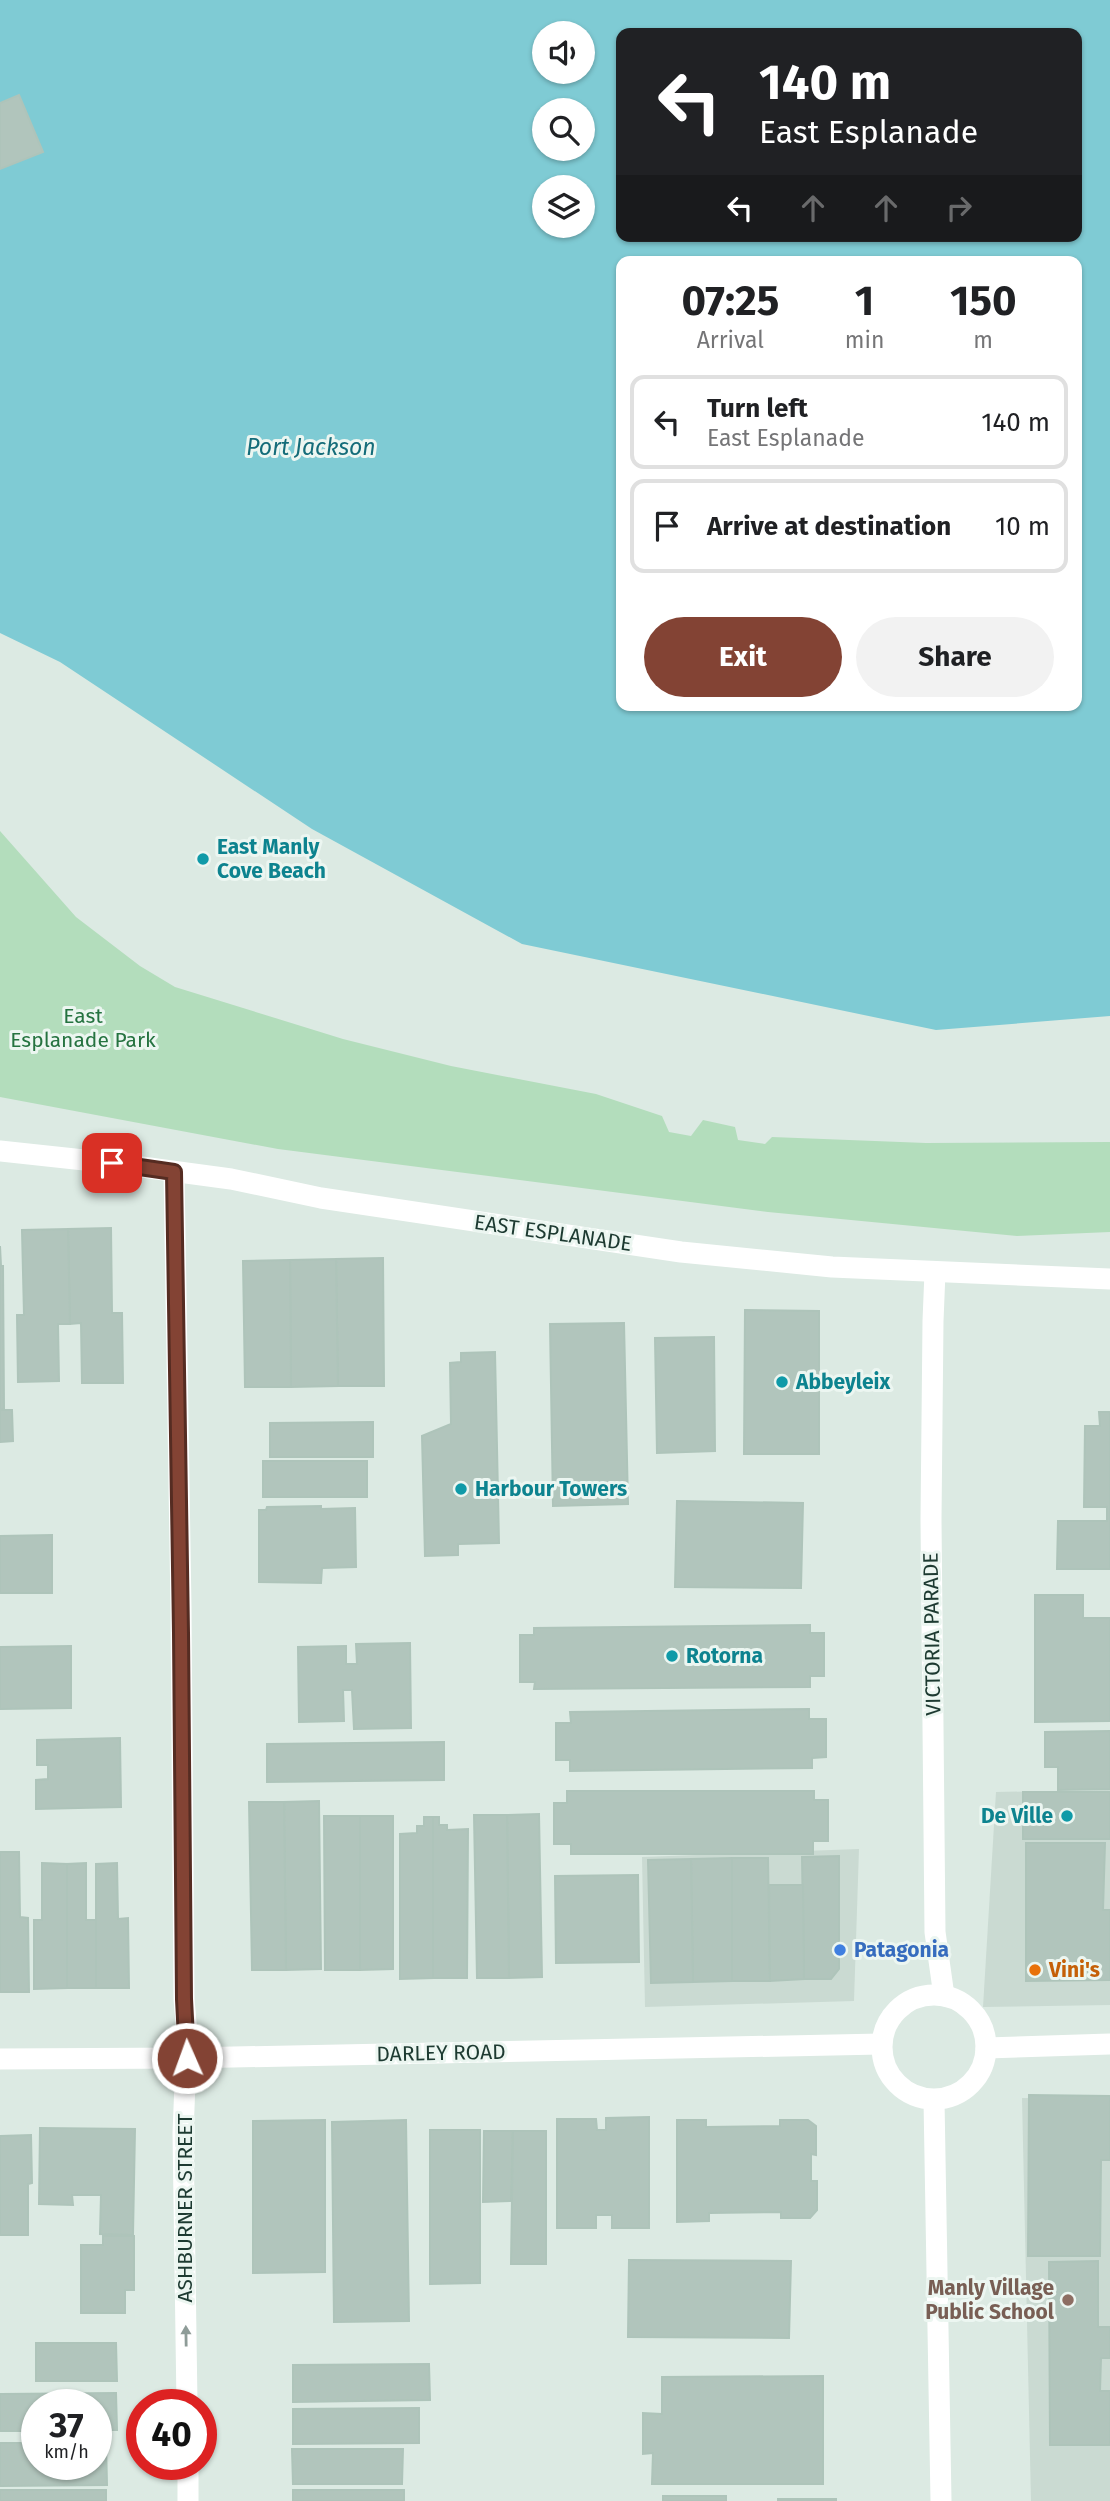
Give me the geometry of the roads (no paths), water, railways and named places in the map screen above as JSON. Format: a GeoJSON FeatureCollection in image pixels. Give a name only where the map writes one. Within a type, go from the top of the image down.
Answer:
{"type":"FeatureCollection","features":[{"type":"Feature","properties":{"kind":"street","name":"EAST ESPLANADE"},"geometry":{"type":"LineString","coordinates":[[0,1151],[259,1184],[334,1200],[681,1252],[832,1267],[1110,1279]]}},
{"type":"Feature","properties":{"kind":"street","name":"ASHBURNER STREET"},"geometry":{"type":"LineString","coordinates":[[174,1172],[184,1999],[187,2058],[183,2133],[187,2389]]}},
{"type":"Feature","properties":{"kind":"street","name":"VICTORIA PARADE"},"geometry":{"type":"LineString","coordinates":[[935,1272],[931,1506],[934,1891],[935,1932],[944,1996]]}},
{"type":"Feature","properties":{"kind":"street"},"geometry":{"type":"LineString","coordinates":[[944,1996],[962,2003],[975,2016],[983,2030],[986,2048],[978,2075],[970,2085],[955,2095],[934,2100],[916,2097],[893,2081],[883,2060],[881,2044],[888,2022],[899,2008],[915,1998],[944,1996]]}},
{"type":"Feature","properties":{"kind":"street","name":"DARLEY ROAD"},"geometry":{"type":"LineString","coordinates":[[0,2059],[187,2058],[881,2044]]}},
{"type":"Feature","properties":{"kind":"street"},"geometry":{"type":"LineString","coordinates":[[986,2048],[1110,2044]]}},
{"type":"Feature","properties":{"kind":"street"},"geometry":{"type":"LineString","coordinates":[[934,2100],[941,2501]]}},
{"type":"Feature","properties":{"kind":"street"},"geometry":{"type":"LineString","coordinates":[[188,2480],[188,2501]]}},
{"type":"Feature","properties":{"kind":"water","name":"Port Jackson"},"geometry":{"type":"Polygon","coordinates":[[[0,0],[1110,0],[1110,1016],[936,1030],[522,944],[312,829],[60,662],[0,633],[0,0]]]}},
{"type":"Feature","properties":{"kind":"place","name":"East Manly Cove Beach"},"geometry":{"type":"Point","coordinates":[203,859]}},
{"type":"Feature","properties":{"kind":"place","name":"Abbeyleix"},"geometry":{"type":"Point","coordinates":[782,1382]}},
{"type":"Feature","properties":{"kind":"place","name":"Harbour Towers"},"geometry":{"type":"Point","coordinates":[461,1489]}},
{"type":"Feature","properties":{"kind":"place","name":"Rotorna"},"geometry":{"type":"Point","coordinates":[672,1656]}},
{"type":"Feature","properties":{"kind":"place","name":"De Ville"},"geometry":{"type":"Point","coordinates":[1067,1816]}},
{"type":"Feature","properties":{"kind":"place","name":"Patagonia"},"geometry":{"type":"Point","coordinates":[840,1950]}},
{"type":"Feature","properties":{"kind":"place","name":"Vini's"},"geometry":{"type":"Point","coordinates":[1035,1970]}},
{"type":"Feature","properties":{"kind":"place","name":"Manly Village Public School"},"geometry":{"type":"Point","coordinates":[1068,2300]}},
{"type":"Feature","properties":{"kind":"park label","name":"East Esplanade Park"},"geometry":{"type":"Point","coordinates":[83,1028]}}]}
